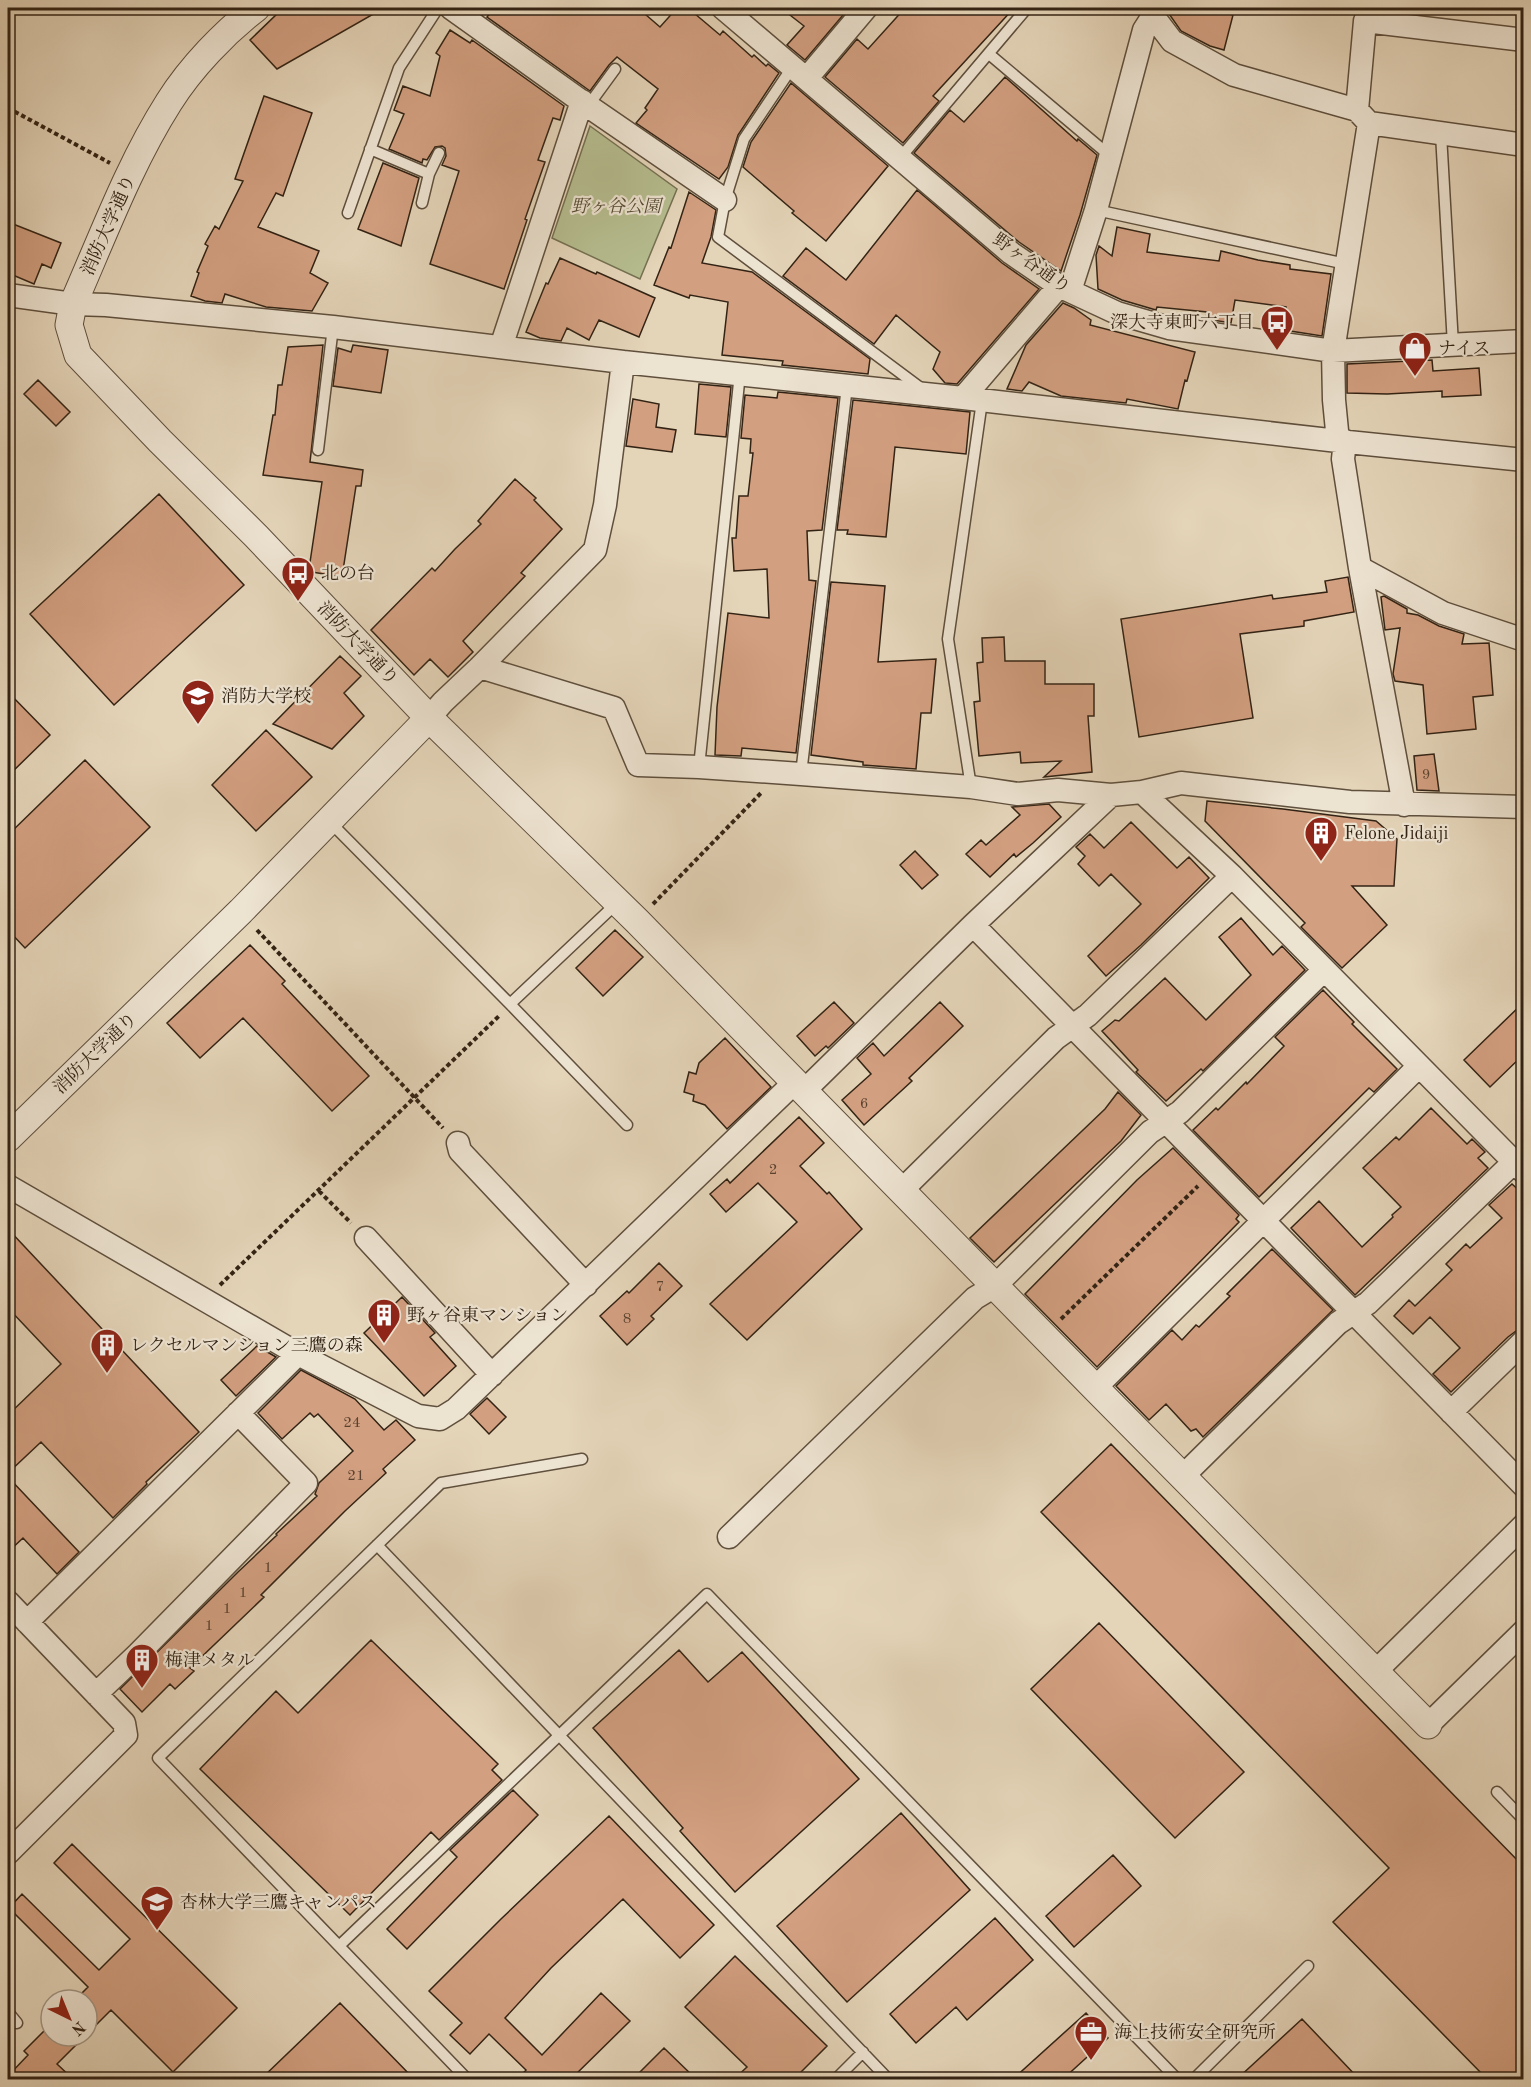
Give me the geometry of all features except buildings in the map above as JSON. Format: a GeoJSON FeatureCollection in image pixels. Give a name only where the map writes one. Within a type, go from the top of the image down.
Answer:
{"type":"FeatureCollection","features":[{"type":"Feature","properties":{"kind":"street","name":"消防大学通り"},"geometry":{"type":"LineString","coordinates":[[8,1138],[241,912],[429,718],[256,536],[160,441],[78,355],[69,325],[73,304],[129,173],[170,101],[223,38],[256,8]]}},
{"type":"Feature","properties":{"kind":"street"},"geometry":{"type":"LineString","coordinates":[[451,8],[725,200]]}},
{"type":"Feature","properties":{"kind":"street","name":"野ヶ谷通り"},"geometry":{"type":"LineString","coordinates":[[723,8],[1011,253],[1065,289],[1117,313],[1169,328],[1333,351],[1524,341]]}},
{"type":"Feature","properties":{"kind":"street"},"geometry":{"type":"LineString","coordinates":[[800,72],[866,8]]}},
{"type":"Feature","properties":{"kind":"street"},"geometry":{"type":"LineString","coordinates":[[1153,12],[1172,41],[1234,75],[1363,116],[1441,134],[1524,146]]}},
{"type":"Feature","properties":{"kind":"street"},"geometry":{"type":"LineString","coordinates":[[972,399],[1065,289],[1096,210],[1144,30],[1153,12]]}},
{"type":"Feature","properties":{"kind":"street"},"geometry":{"type":"LineString","coordinates":[[1404,805],[1360,568],[1334,400],[1333,351],[1346,264],[1363,116],[1365,21],[1524,40]]}},
{"type":"Feature","properties":{"kind":"street"},"geometry":{"type":"LineString","coordinates":[[501,347],[585,104]]}},
{"type":"Feature","properties":{"kind":"street"},"geometry":{"type":"LineString","coordinates":[[8,295],[73,304],[117,306],[333,327],[623,362],[1524,460]]}},
{"type":"Feature","properties":{"kind":"street"},"geometry":{"type":"LineString","coordinates":[[623,362],[605,505],[595,550],[429,718],[627,911],[1428,1725],[1524,1631]]}},
{"type":"Feature","properties":{"kind":"street"},"geometry":{"type":"LineString","coordinates":[[1360,568],[1443,613],[1524,640]]}},
{"type":"Feature","properties":{"kind":"street"},"geometry":{"type":"LineString","coordinates":[[480,667],[614,708],[638,765],[699,767],[970,787],[1018,794],[1058,790],[1111,795],[1142,792],[1181,783],[1350,802],[1524,807]]}},
{"type":"Feature","properties":{"kind":"street"},"geometry":{"type":"LineString","coordinates":[[1142,792],[1232,876],[1519,1167],[1368,1303],[1338,1323],[1183,1476]]}},
{"type":"Feature","properties":{"kind":"street"},"geometry":{"type":"LineString","coordinates":[[8,1186],[298,1354],[418,1416],[440,1419],[456,1410],[586,1285],[1111,795]]}},
{"type":"Feature","properties":{"kind":"street"},"geometry":{"type":"LineString","coordinates":[[902,1190],[1056,1038],[1088,1015],[1232,876]]}},
{"type":"Feature","properties":{"kind":"street"},"geometry":{"type":"LineString","coordinates":[[973,925],[1524,1486]]}},
{"type":"Feature","properties":{"kind":"street"},"geometry":{"type":"LineString","coordinates":[[729,1537],[975,1298],[995,1286],[1150,1131],[1180,1112],[1324,970]]}},
{"type":"Feature","properties":{"kind":"street"},"geometry":{"type":"LineString","coordinates":[[1095,1388],[1419,1066]]}},
{"type":"Feature","properties":{"kind":"street"},"geometry":{"type":"LineString","coordinates":[[458,1143],[460,1151],[586,1285]]}},
{"type":"Feature","properties":{"kind":"street"},"geometry":{"type":"LineString","coordinates":[[366,1238],[492,1375]]}},
{"type":"Feature","properties":{"kind":"street"},"geometry":{"type":"LineString","coordinates":[[1451,1412],[1524,1341]]}},
{"type":"Feature","properties":{"kind":"street"},"geometry":{"type":"LineString","coordinates":[[27,1622],[298,1354]]}},
{"type":"Feature","properties":{"kind":"street"},"geometry":{"type":"LineString","coordinates":[[96,1694],[306,1483],[238,1413]]}},
{"type":"Feature","properties":{"kind":"street"},"geometry":{"type":"LineString","coordinates":[[1376,1671],[1524,1525]]}},
{"type":"Feature","properties":{"kind":"street"},"geometry":{"type":"LineString","coordinates":[[8,1602],[124,1723],[126,1735],[8,1853]]}},
{"type":"Feature","properties":{"kind":"lane"},"geometry":{"type":"LineString","coordinates":[[348,213],[399,68],[438,8]]}},
{"type":"Feature","properties":{"kind":"lane"},"geometry":{"type":"LineString","coordinates":[[900,158],[1027,8]]}},
{"type":"Feature","properties":{"kind":"lane"},"geometry":{"type":"LineString","coordinates":[[989,54],[1109,155]]}},
{"type":"Feature","properties":{"kind":"lane"},"geometry":{"type":"LineString","coordinates":[[585,104],[615,69]]}},
{"type":"Feature","properties":{"kind":"lane"},"geometry":{"type":"LineString","coordinates":[[800,72],[744,139],[725,200],[718,237],[930,395]]}},
{"type":"Feature","properties":{"kind":"lane"},"geometry":{"type":"LineString","coordinates":[[1441,134],[1453,346]]}},
{"type":"Feature","properties":{"kind":"lane"},"geometry":{"type":"LineString","coordinates":[[370,149],[429,174]]}},
{"type":"Feature","properties":{"kind":"lane"},"geometry":{"type":"LineString","coordinates":[[422,203],[429,174],[439,153]]}},
{"type":"Feature","properties":{"kind":"lane"},"geometry":{"type":"LineString","coordinates":[[1096,210],[1346,264]]}},
{"type":"Feature","properties":{"kind":"lane"},"geometry":{"type":"LineString","coordinates":[[318,450],[333,327]]}},
{"type":"Feature","properties":{"kind":"lane"},"geometry":{"type":"LineString","coordinates":[[699,767],[740,373]]}},
{"type":"Feature","properties":{"kind":"lane"},"geometry":{"type":"LineString","coordinates":[[791,774],[847,386]]}},
{"type":"Feature","properties":{"kind":"lane"},"geometry":{"type":"LineString","coordinates":[[970,787],[948,639],[972,399]]}},
{"type":"Feature","properties":{"kind":"lane"},"geometry":{"type":"LineString","coordinates":[[329,821],[627,1125]]}},
{"type":"Feature","properties":{"kind":"lane"},"geometry":{"type":"LineString","coordinates":[[510,1004],[627,911]]}},
{"type":"Feature","properties":{"kind":"lane"},"geometry":{"type":"LineString","coordinates":[[468,2079],[159,1758],[441,1483],[582,1459]]}},
{"type":"Feature","properties":{"kind":"lane"},"geometry":{"type":"LineString","coordinates":[[377,1545],[889,2079]]}},
{"type":"Feature","properties":{"kind":"lane"},"geometry":{"type":"LineString","coordinates":[[339,1946],[706,1594],[1178,2079]]}},
{"type":"Feature","properties":{"kind":"lane"},"geometry":{"type":"LineString","coordinates":[[1497,1792],[1524,1820]]}},
{"type":"Feature","properties":{"kind":"lane"},"geometry":{"type":"LineString","coordinates":[[1193,2079],[1308,1966]]}},
{"type":"Feature","properties":{"kind":"lane"},"geometry":{"type":"LineString","coordinates":[[8,2012],[17,2023]]}},
{"type":"Feature","properties":{"kind":"lane"},"geometry":{"type":"LineString","coordinates":[[835,2079],[863,2052]]}},
{"type":"Feature","properties":{"kind":"path"},"geometry":{"type":"LineString","coordinates":[[8,108],[129,173]]}},
{"type":"Feature","properties":{"kind":"path"},"geometry":{"type":"LineString","coordinates":[[627,911],[791,774]]}},
{"type":"Feature","properties":{"kind":"path"},"geometry":{"type":"LineString","coordinates":[[241,912],[458,1143]]}},
{"type":"Feature","properties":{"kind":"path"},"geometry":{"type":"LineString","coordinates":[[204,1299],[319,1191],[510,1004]]}},
{"type":"Feature","properties":{"kind":"path"},"geometry":{"type":"LineString","coordinates":[[1044,1336],[1214,1171]]}},
{"type":"Feature","properties":{"kind":"path"},"geometry":{"type":"LineString","coordinates":[[319,1191],[366,1238]]}},
{"type":"Feature","properties":{"kind":"green space","name":"野ヶ谷公園"},"geometry":{"type":"Polygon","coordinates":[[[590,126],[677,189],[640,279],[552,238],[590,126]]]}},
{"type":"Feature","properties":{"kind":"place","name":"深大寺東町六丁目"},"geometry":{"type":"Point","coordinates":[1277,351]}},
{"type":"Feature","properties":{"kind":"place","name":"ナイス"},"geometry":{"type":"Point","coordinates":[1415,377]}},
{"type":"Feature","properties":{"kind":"place","name":"北の台"},"geometry":{"type":"Point","coordinates":[298,602]}},
{"type":"Feature","properties":{"kind":"place","name":"消防大学校"},"geometry":{"type":"Point","coordinates":[198,725]}},
{"type":"Feature","properties":{"kind":"place","name":"Felone Jidaiji"},"geometry":{"type":"Point","coordinates":[1321,862]}},
{"type":"Feature","properties":{"kind":"place","name":"野ヶ谷東マンション"},"geometry":{"type":"Point","coordinates":[384,1344]}},
{"type":"Feature","properties":{"kind":"place","name":"レクセルマンション三鷹の森"},"geometry":{"type":"Point","coordinates":[107,1374]}},
{"type":"Feature","properties":{"kind":"place","name":"梅津メタル"},"geometry":{"type":"Point","coordinates":[142,1689]}},
{"type":"Feature","properties":{"kind":"place","name":"杏林大学三鷹キャンパス"},"geometry":{"type":"Point","coordinates":[157,1931]}},
{"type":"Feature","properties":{"kind":"place","name":"海上技術安全研究所"},"geometry":{"type":"Point","coordinates":[1091,2061]}}]}
